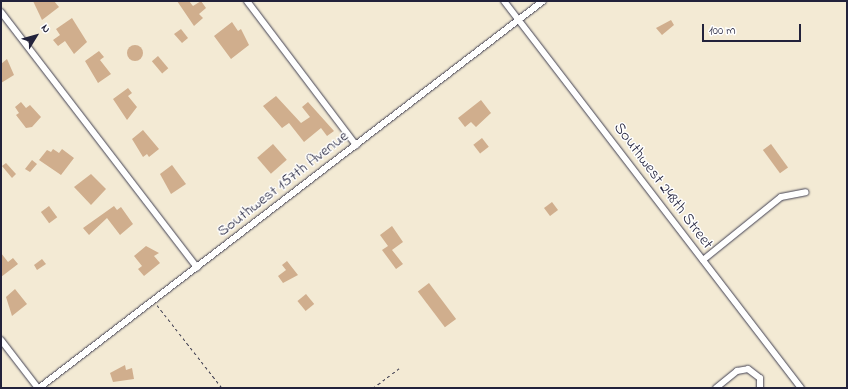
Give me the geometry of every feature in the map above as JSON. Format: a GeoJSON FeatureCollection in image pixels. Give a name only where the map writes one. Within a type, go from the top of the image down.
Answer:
{"type":"FeatureCollection","features":[{"type":"Feature","properties":{"kind":"street"},"geometry":{"type":"LineString","coordinates":[[247,1],[356,145]]}},
{"type":"Feature","properties":{"kind":"street","name":"Southwest 248th Street"},"geometry":{"type":"LineString","coordinates":[[504,1],[801,388]]}},
{"type":"Feature","properties":{"kind":"street","name":"Southwest 157th Avenue"},"geometry":{"type":"LineString","coordinates":[[39,388],[543,1]]}},
{"type":"Feature","properties":{"kind":"street"},"geometry":{"type":"LineString","coordinates":[[1,12],[197,267]]}},
{"type":"Feature","properties":{"kind":"street"},"geometry":{"type":"LineString","coordinates":[[703,260],[781,197],[806,192]]}},
{"type":"Feature","properties":{"kind":"street"},"geometry":{"type":"LineString","coordinates":[[1,340],[39,388]]}},
{"type":"Feature","properties":{"kind":"street"},"geometry":{"type":"LineString","coordinates":[[716,388],[737,371],[748,369],[758,374],[760,388]]}},
{"type":"Feature","properties":{"kind":"path"},"geometry":{"type":"LineString","coordinates":[[154,300],[222,388]]}},
{"type":"Feature","properties":{"kind":"path"},"geometry":{"type":"LineString","coordinates":[[373,388],[401,367]]}},
{"type":"Feature","properties":{"kind":"building"},"geometry":{"type":"Polygon","coordinates":[[[33,1],[54,1],[59,7],[42,20],[33,1]]]}},
{"type":"Feature","properties":{"kind":"building"},"geometry":{"type":"Polygon","coordinates":[[[177,1],[189,1],[193,6],[201,1],[206,8],[199,14],[203,18],[194,26],[177,1]]]}},
{"type":"Feature","properties":{"kind":"building"},"geometry":{"type":"Polygon","coordinates":[[[72,18],[87,42],[74,54],[65,41],[58,46],[53,40],[60,35],[56,29],[72,18]]]}},
{"type":"Feature","properties":{"kind":"building"},"geometry":{"type":"Polygon","coordinates":[[[671,20],[674,25],[662,35],[656,28],[671,20]]]}},
{"type":"Feature","properties":{"kind":"building"},"geometry":{"type":"Polygon","coordinates":[[[232,22],[238,31],[241,29],[249,45],[231,59],[214,36],[232,22]]]}},
{"type":"Feature","properties":{"kind":"building"},"geometry":{"type":"Polygon","coordinates":[[[181,29],[188,38],[182,43],[174,34],[181,29]]]}},
{"type":"Feature","properties":{"kind":"building"},"geometry":{"type":"Polygon","coordinates":[[[135,45],[142,50],[143,53],[138,60],[135,61],[128,56],[127,53],[132,46],[135,45]]]}},
{"type":"Feature","properties":{"kind":"building"},"geometry":{"type":"Polygon","coordinates":[[[99,51],[104,57],[100,60],[111,74],[98,83],[85,61],[99,51]]]}},
{"type":"Feature","properties":{"kind":"building"},"geometry":{"type":"Polygon","coordinates":[[[158,56],[168,68],[162,73],[152,61],[158,56]]]}},
{"type":"Feature","properties":{"kind":"building"},"geometry":{"type":"Polygon","coordinates":[[[7,59],[14,75],[1,83],[1,64],[7,59]]]}},
{"type":"Feature","properties":{"kind":"building"},"geometry":{"type":"Polygon","coordinates":[[[128,88],[132,93],[128,96],[137,107],[127,120],[113,99],[128,88]]]}},
{"type":"Feature","properties":{"kind":"building"},"geometry":{"type":"Polygon","coordinates":[[[276,96],[301,123],[310,117],[302,107],[308,102],[334,131],[327,136],[321,128],[304,142],[289,123],[282,128],[263,106],[276,96]]]}},
{"type":"Feature","properties":{"kind":"building"},"geometry":{"type":"Polygon","coordinates":[[[481,100],[491,113],[476,127],[471,122],[465,127],[458,118],[481,100]]]}},
{"type":"Feature","properties":{"kind":"building"},"geometry":{"type":"Polygon","coordinates":[[[21,102],[26,108],[30,105],[41,117],[32,127],[26,128],[16,115],[19,113],[15,107],[21,102]]]}},
{"type":"Feature","properties":{"kind":"building"},"geometry":{"type":"Polygon","coordinates":[[[143,130],[159,149],[149,157],[147,154],[143,157],[132,139],[143,130]]]}},
{"type":"Feature","properties":{"kind":"building"},"geometry":{"type":"Polygon","coordinates":[[[482,138],[489,147],[480,153],[473,145],[482,138]]]}},
{"type":"Feature","properties":{"kind":"building"},"geometry":{"type":"Polygon","coordinates":[[[273,144],[287,160],[271,174],[257,158],[273,144]]]}},
{"type":"Feature","properties":{"kind":"building"},"geometry":{"type":"Polygon","coordinates":[[[771,144],[788,167],[780,173],[763,150],[771,144]]]}},
{"type":"Feature","properties":{"kind":"building"},"geometry":{"type":"Polygon","coordinates":[[[53,149],[59,153],[62,149],[74,158],[61,175],[39,160],[47,150],[51,152],[53,149]]]}},
{"type":"Feature","properties":{"kind":"building"},"geometry":{"type":"Polygon","coordinates":[[[32,160],[37,164],[30,172],[25,169],[32,160]]]}},
{"type":"Feature","properties":{"kind":"building"},"geometry":{"type":"Polygon","coordinates":[[[6,163],[16,174],[12,178],[2,166],[6,163]]]}},
{"type":"Feature","properties":{"kind":"building"},"geometry":{"type":"Polygon","coordinates":[[[172,165],[186,184],[171,194],[160,174],[172,165]]]}},
{"type":"Feature","properties":{"kind":"building"},"geometry":{"type":"Polygon","coordinates":[[[91,174],[106,189],[91,205],[74,187],[91,174]]]}},
{"type":"Feature","properties":{"kind":"building"},"geometry":{"type":"Polygon","coordinates":[[[552,202],[558,210],[550,216],[544,208],[552,202]]]}},
{"type":"Feature","properties":{"kind":"building"},"geometry":{"type":"Polygon","coordinates":[[[49,206],[57,217],[49,223],[41,212],[49,206]]]}},
{"type":"Feature","properties":{"kind":"building"},"geometry":{"type":"Polygon","coordinates":[[[114,206],[117,210],[121,207],[133,224],[120,235],[107,218],[89,235],[83,228],[114,206]]]}},
{"type":"Feature","properties":{"kind":"building"},"geometry":{"type":"Polygon","coordinates":[[[392,226],[403,242],[392,250],[403,264],[396,269],[382,250],[388,246],[380,235],[392,226]]]}},
{"type":"Feature","properties":{"kind":"building"},"geometry":{"type":"Polygon","coordinates":[[[146,246],[159,253],[154,256],[160,263],[144,276],[138,269],[142,266],[134,256],[146,246]]]}},
{"type":"Feature","properties":{"kind":"building"},"geometry":{"type":"Polygon","coordinates":[[[1,253],[8,262],[13,258],[18,264],[1,277],[1,253]]]}},
{"type":"Feature","properties":{"kind":"building"},"geometry":{"type":"Polygon","coordinates":[[[42,259],[46,264],[37,270],[34,265],[42,259]]]}},
{"type":"Feature","properties":{"kind":"building"},"geometry":{"type":"Polygon","coordinates":[[[287,261],[298,275],[283,283],[278,276],[286,270],[282,265],[287,261]]]}},
{"type":"Feature","properties":{"kind":"building"},"geometry":{"type":"Polygon","coordinates":[[[429,283],[456,319],[445,327],[418,291],[429,283]]]}},
{"type":"Feature","properties":{"kind":"building"},"geometry":{"type":"Polygon","coordinates":[[[15,289],[27,304],[12,316],[6,297],[15,289]]]}},
{"type":"Feature","properties":{"kind":"building"},"geometry":{"type":"Polygon","coordinates":[[[306,294],[314,304],[306,311],[297,301],[306,294]]]}},
{"type":"Feature","properties":{"kind":"building"},"geometry":{"type":"Polygon","coordinates":[[[125,365],[126,370],[132,368],[134,379],[113,382],[110,373],[125,365]]]}}]}
